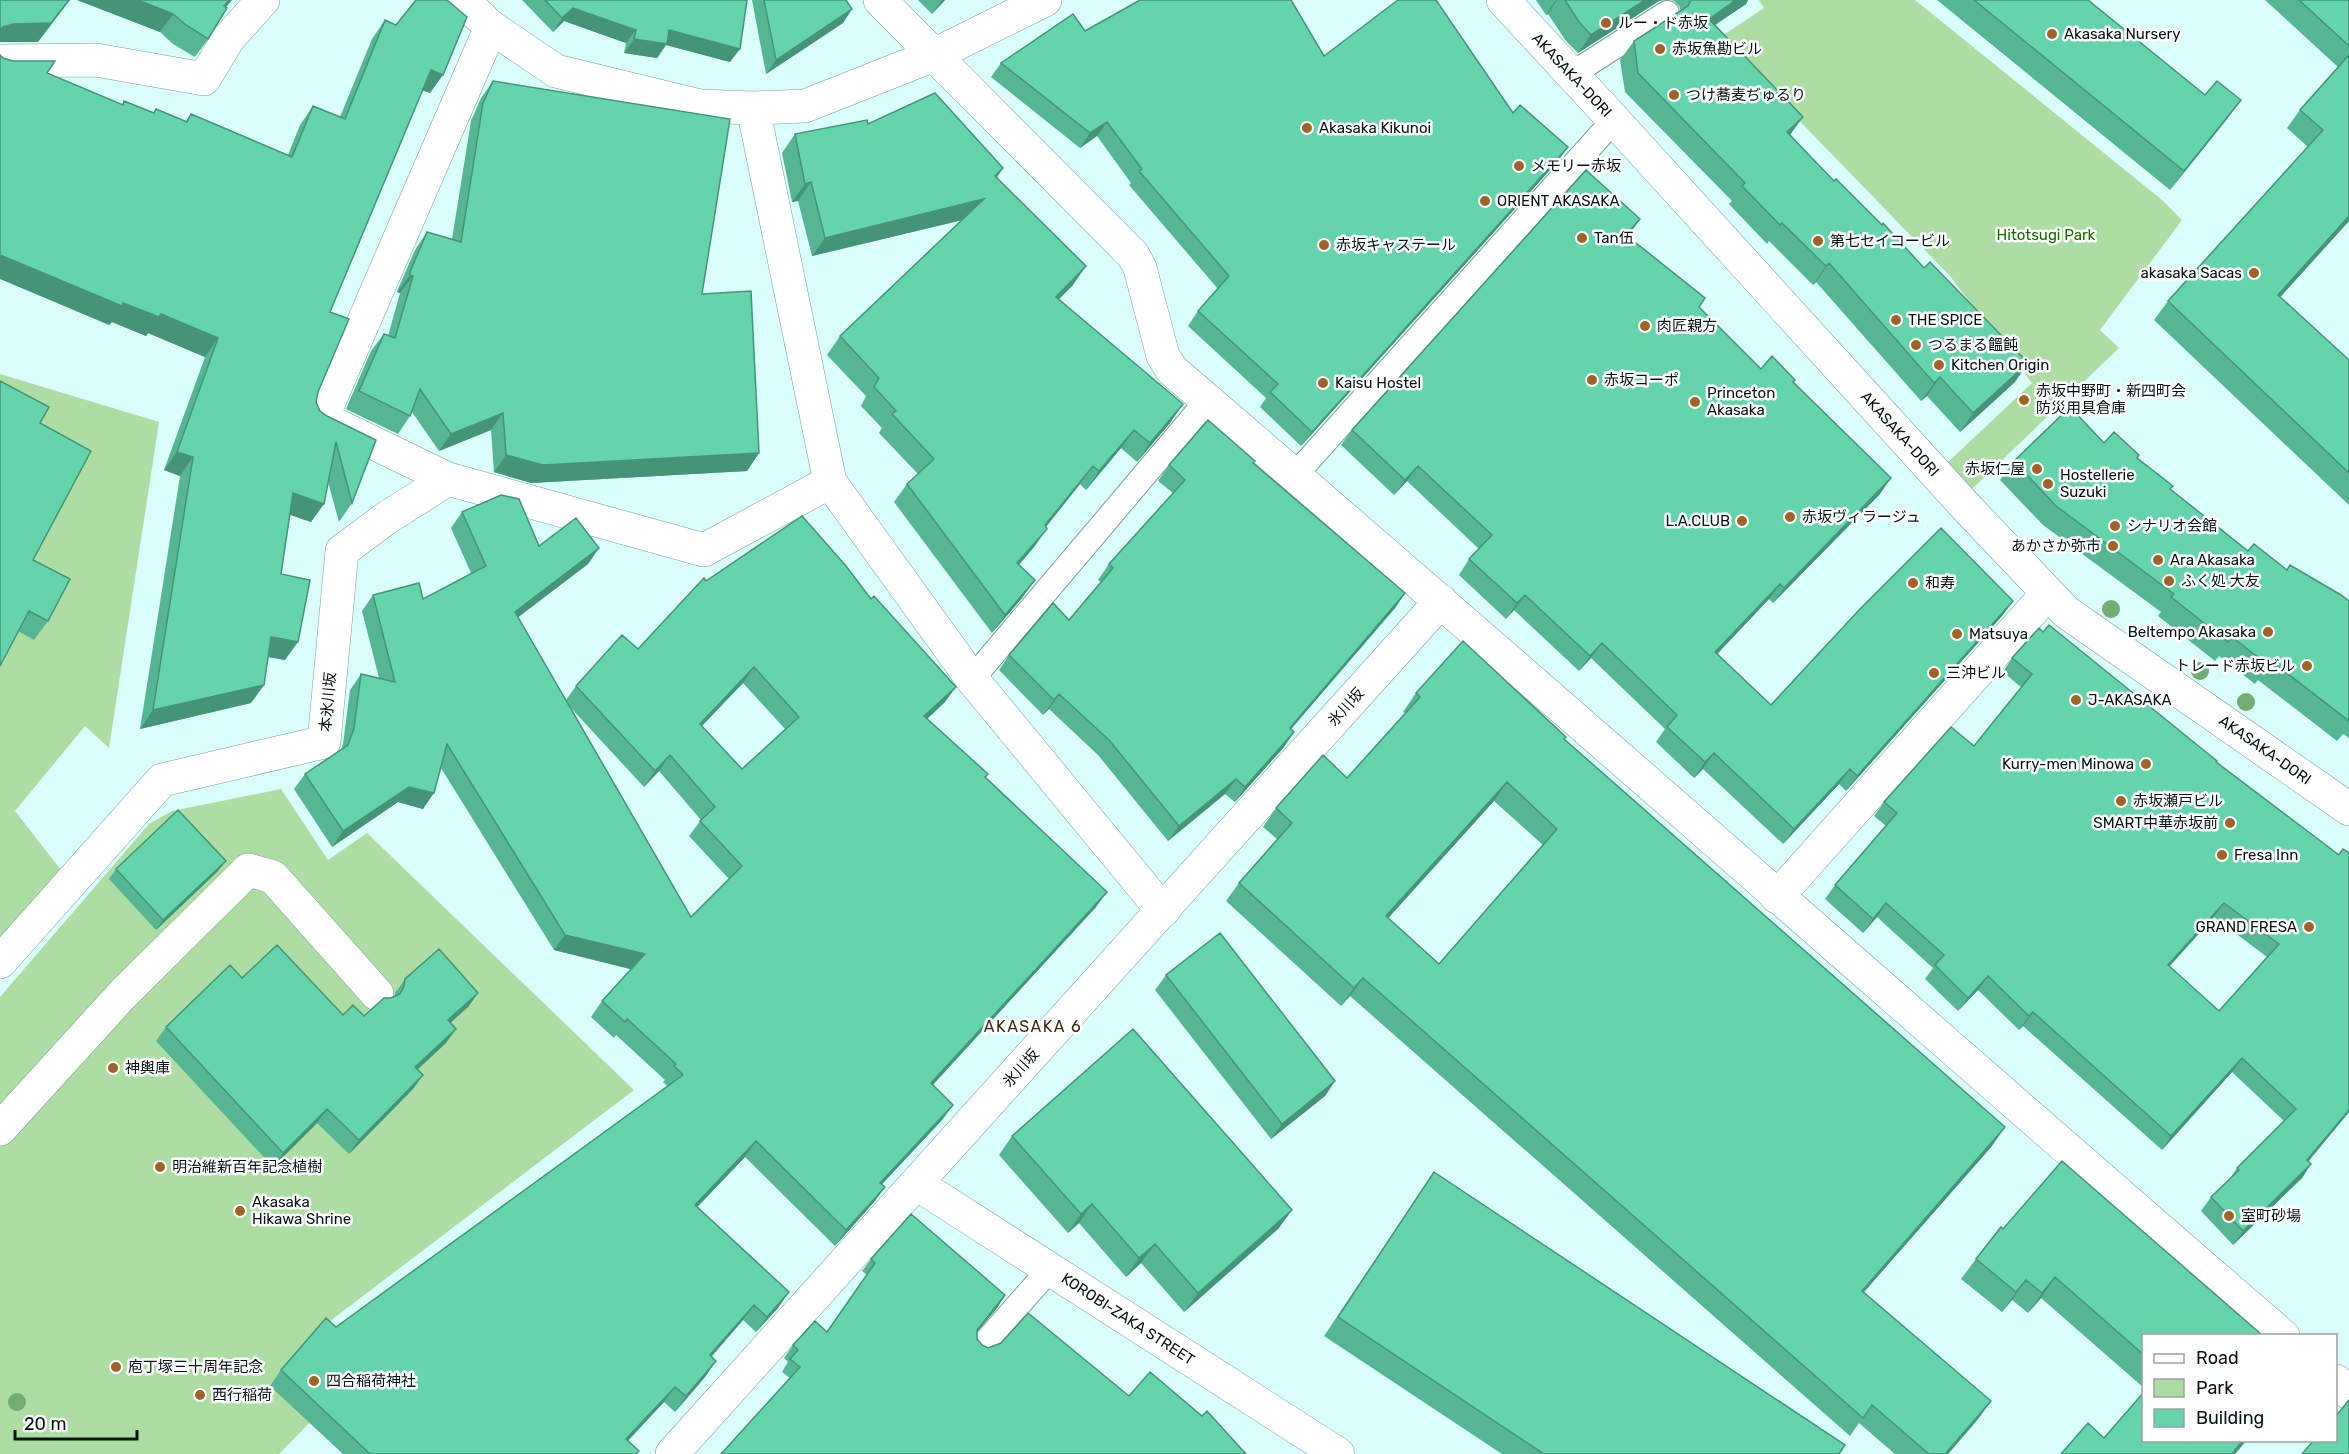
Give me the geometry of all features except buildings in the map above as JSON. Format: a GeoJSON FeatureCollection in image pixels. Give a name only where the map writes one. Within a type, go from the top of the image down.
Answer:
{"type":"FeatureCollection","features":[{"type":"Feature","properties":{"kind":"street"},"geometry":{"type":"LineString","coordinates":[[0,61],[96,60],[204,79],[228,39],[263,0]]}},
{"type":"Feature","properties":{"kind":"street"},"geometry":{"type":"LineString","coordinates":[[880,0],[1133,255],[1140,268],[1163,356],[1172,370],[1441,601],[1777,897],[2282,1334]]}},
{"type":"Feature","properties":{"kind":"street"},"geometry":{"type":"LineString","coordinates":[[830,482],[704,550],[448,479],[322,418],[477,9],[555,70],[700,106],[753,108],[805,106],[934,55],[1045,0]]}},
{"type":"Feature","properties":{"kind":"street","name":"AKASAKA-DORI"},"geometry":{"type":"LineString","coordinates":[[1503,0],[2047,594],[2066,612],[2349,809]]}},
{"type":"Feature","properties":{"kind":"street"},"geometry":{"type":"LineString","coordinates":[[753,108],[830,482],[972,680],[1163,910]]}},
{"type":"Feature","properties":{"kind":"street","name":"本氷川坂"},"geometry":{"type":"LineString","coordinates":[[0,962],[162,780],[324,742],[342,551],[385,519],[448,479]]}},
{"type":"Feature","properties":{"kind":"street"},"geometry":{"type":"LineString","coordinates":[[1777,897],[2047,594]]}},
{"type":"Feature","properties":{"kind":"street","name":"氷川坂"},"geometry":{"type":"LineString","coordinates":[[672,1454],[1441,601]]}},
{"type":"Feature","properties":{"kind":"street"},"geometry":{"type":"LineString","coordinates":[[0,1129],[121,996],[248,870],[273,877],[377,994]]}},
{"type":"Feature","properties":{"kind":"street","name":"KOROBI-ZAKA STREET"},"geometry":{"type":"LineString","coordinates":[[917,1184],[1338,1454]]}},
{"type":"Feature","properties":{"kind":"street"},"geometry":{"type":"LineString","coordinates":[[2337,1382],[2349,1393]]}},
{"type":"Feature","properties":{"kind":"lane"},"geometry":{"type":"LineString","coordinates":[[1572,74],[1667,13]]}},
{"type":"Feature","properties":{"kind":"lane"},"geometry":{"type":"LineString","coordinates":[[1295,475],[1614,120]]}},
{"type":"Feature","properties":{"kind":"lane"},"geometry":{"type":"LineString","coordinates":[[972,680],[1207,401]]}},
{"type":"Feature","properties":{"kind":"lane"},"geometry":{"type":"LineString","coordinates":[[982,1346],[1050,1269]]}},
{"type":"Feature","properties":{"kind":"green space","name":"Hitotsugi Park"},"geometry":{"type":"Polygon","coordinates":[[[1759,0],[1915,0],[2162,200],[2182,220],[2100,330],[2119,348],[1970,491],[1946,464],[2032,383],[1949,275],[1719,38],[1764,8],[1759,0]]]}},
{"type":"Feature","properties":{"kind":"green space"},"geometry":{"type":"Polygon","coordinates":[[[0,374],[159,422],[109,748],[85,726],[15,811],[61,870],[0,939],[0,374]]]}},
{"type":"Feature","properties":{"kind":"green space","name":"Akasaka Hikawa Shrine"},"geometry":{"type":"Polygon","coordinates":[[[281,789],[328,860],[367,833],[634,1090],[317,1331],[359,1372],[279,1454],[0,1454],[0,997],[149,824],[172,811],[281,789]]]}},
{"type":"Feature","properties":{"kind":"place","name":"ルー・ド赤坂"},"geometry":{"type":"Point","coordinates":[1606,23]}},
{"type":"Feature","properties":{"kind":"place","name":"Akasaka Nursery"},"geometry":{"type":"Point","coordinates":[2052,34]}},
{"type":"Feature","properties":{"kind":"place","name":"赤坂魚勘ビル"},"geometry":{"type":"Point","coordinates":[1660,49]}},
{"type":"Feature","properties":{"kind":"place","name":"つけ蕎麦ぢゅるり"},"geometry":{"type":"Point","coordinates":[1674,95]}},
{"type":"Feature","properties":{"kind":"place","name":"Akasaka Kikunoi"},"geometry":{"type":"Point","coordinates":[1307,128]}},
{"type":"Feature","properties":{"kind":"place","name":"メモリー赤坂"},"geometry":{"type":"Point","coordinates":[1519,166]}},
{"type":"Feature","properties":{"kind":"place","name":"ORIENT AKASAKA"},"geometry":{"type":"Point","coordinates":[1485,201]}},
{"type":"Feature","properties":{"kind":"place","name":"Tan伍"},"geometry":{"type":"Point","coordinates":[1582,238]}},
{"type":"Feature","properties":{"kind":"place","name":"第七セイコービル"},"geometry":{"type":"Point","coordinates":[1818,241]}},
{"type":"Feature","properties":{"kind":"place","name":"赤坂キャステール"},"geometry":{"type":"Point","coordinates":[1324,245]}},
{"type":"Feature","properties":{"kind":"place","name":"akasaka Sacas"},"geometry":{"type":"Point","coordinates":[2254,273]}},
{"type":"Feature","properties":{"kind":"place","name":"THE SPICE"},"geometry":{"type":"Point","coordinates":[1896,320]}},
{"type":"Feature","properties":{"kind":"place","name":"肉匠親方"},"geometry":{"type":"Point","coordinates":[1645,326]}},
{"type":"Feature","properties":{"kind":"place","name":"つるまる饂飩"},"geometry":{"type":"Point","coordinates":[1916,345]}},
{"type":"Feature","properties":{"kind":"place","name":"Kitchen Origin"},"geometry":{"type":"Point","coordinates":[1939,365]}},
{"type":"Feature","properties":{"kind":"place","name":"赤坂コーポ"},"geometry":{"type":"Point","coordinates":[1592,380]}},
{"type":"Feature","properties":{"kind":"place","name":"Kaisu Hostel"},"geometry":{"type":"Point","coordinates":[1323,383]}},
{"type":"Feature","properties":{"kind":"place","name":"赤坂中野町・新四町会 防災用具倉庫"},"geometry":{"type":"Point","coordinates":[2024,400]}},
{"type":"Feature","properties":{"kind":"place","name":"Princeton Akasaka"},"geometry":{"type":"Point","coordinates":[1695,402]}},
{"type":"Feature","properties":{"kind":"place","name":"赤坂仁屋"},"geometry":{"type":"Point","coordinates":[2037,469]}},
{"type":"Feature","properties":{"kind":"place","name":"Hostellerie Suzuki"},"geometry":{"type":"Point","coordinates":[2048,484]}},
{"type":"Feature","properties":{"kind":"place","name":"赤坂ヴィラージュ"},"geometry":{"type":"Point","coordinates":[1790,517]}},
{"type":"Feature","properties":{"kind":"place","name":"L.A.CLUB"},"geometry":{"type":"Point","coordinates":[1742,521]}},
{"type":"Feature","properties":{"kind":"place","name":"シナリオ会館"},"geometry":{"type":"Point","coordinates":[2115,526]}},
{"type":"Feature","properties":{"kind":"place","name":"あかさか弥市"},"geometry":{"type":"Point","coordinates":[2113,546]}},
{"type":"Feature","properties":{"kind":"place","name":"Ara Akasaka"},"geometry":{"type":"Point","coordinates":[2158,560]}},
{"type":"Feature","properties":{"kind":"place","name":"ふく処 大友"},"geometry":{"type":"Point","coordinates":[2169,581]}},
{"type":"Feature","properties":{"kind":"place","name":"和寿"},"geometry":{"type":"Point","coordinates":[1913,583]}},
{"type":"Feature","properties":{"kind":"place","name":"Beltempo Akasaka"},"geometry":{"type":"Point","coordinates":[2268,632]}},
{"type":"Feature","properties":{"kind":"place","name":"Matsuya"},"geometry":{"type":"Point","coordinates":[1957,634]}},
{"type":"Feature","properties":{"kind":"place","name":"トレード赤坂ビル"},"geometry":{"type":"Point","coordinates":[2307,666]}},
{"type":"Feature","properties":{"kind":"place","name":"三沖ビル"},"geometry":{"type":"Point","coordinates":[1934,673]}},
{"type":"Feature","properties":{"kind":"place","name":"J-AKASAKA"},"geometry":{"type":"Point","coordinates":[2076,700]}},
{"type":"Feature","properties":{"kind":"place","name":"Kurry-men Minowa"},"geometry":{"type":"Point","coordinates":[2146,764]}},
{"type":"Feature","properties":{"kind":"place","name":"赤坂瀬戸ビル"},"geometry":{"type":"Point","coordinates":[2121,801]}},
{"type":"Feature","properties":{"kind":"place","name":"SMART中華赤坂前"},"geometry":{"type":"Point","coordinates":[2230,823]}},
{"type":"Feature","properties":{"kind":"place","name":"Fresa Inn"},"geometry":{"type":"Point","coordinates":[2222,855]}},
{"type":"Feature","properties":{"kind":"place","name":"GRAND FRESA"},"geometry":{"type":"Point","coordinates":[2309,927]}},
{"type":"Feature","properties":{"kind":"place","name":"神輿庫"},"geometry":{"type":"Point","coordinates":[113,1068]}},
{"type":"Feature","properties":{"kind":"place","name":"明治維新百年記念植樹"},"geometry":{"type":"Point","coordinates":[160,1167]}},
{"type":"Feature","properties":{"kind":"place","name":"Akasaka Hikawa Shrine"},"geometry":{"type":"Point","coordinates":[240,1211]}},
{"type":"Feature","properties":{"kind":"place","name":"室町砂場"},"geometry":{"type":"Point","coordinates":[2229,1216]}},
{"type":"Feature","properties":{"kind":"place","name":"庖丁塚三十周年記念"},"geometry":{"type":"Point","coordinates":[116,1367]}},
{"type":"Feature","properties":{"kind":"place","name":"四合稲荷神社"},"geometry":{"type":"Point","coordinates":[314,1381]}},
{"type":"Feature","properties":{"kind":"place","name":"西行稲荷"},"geometry":{"type":"Point","coordinates":[200,1395]}},
{"type":"Feature","properties":{"kind":"district","name":"AKASAKA 6"},"geometry":{"type":"Point","coordinates":[1033,1026]}}]}
